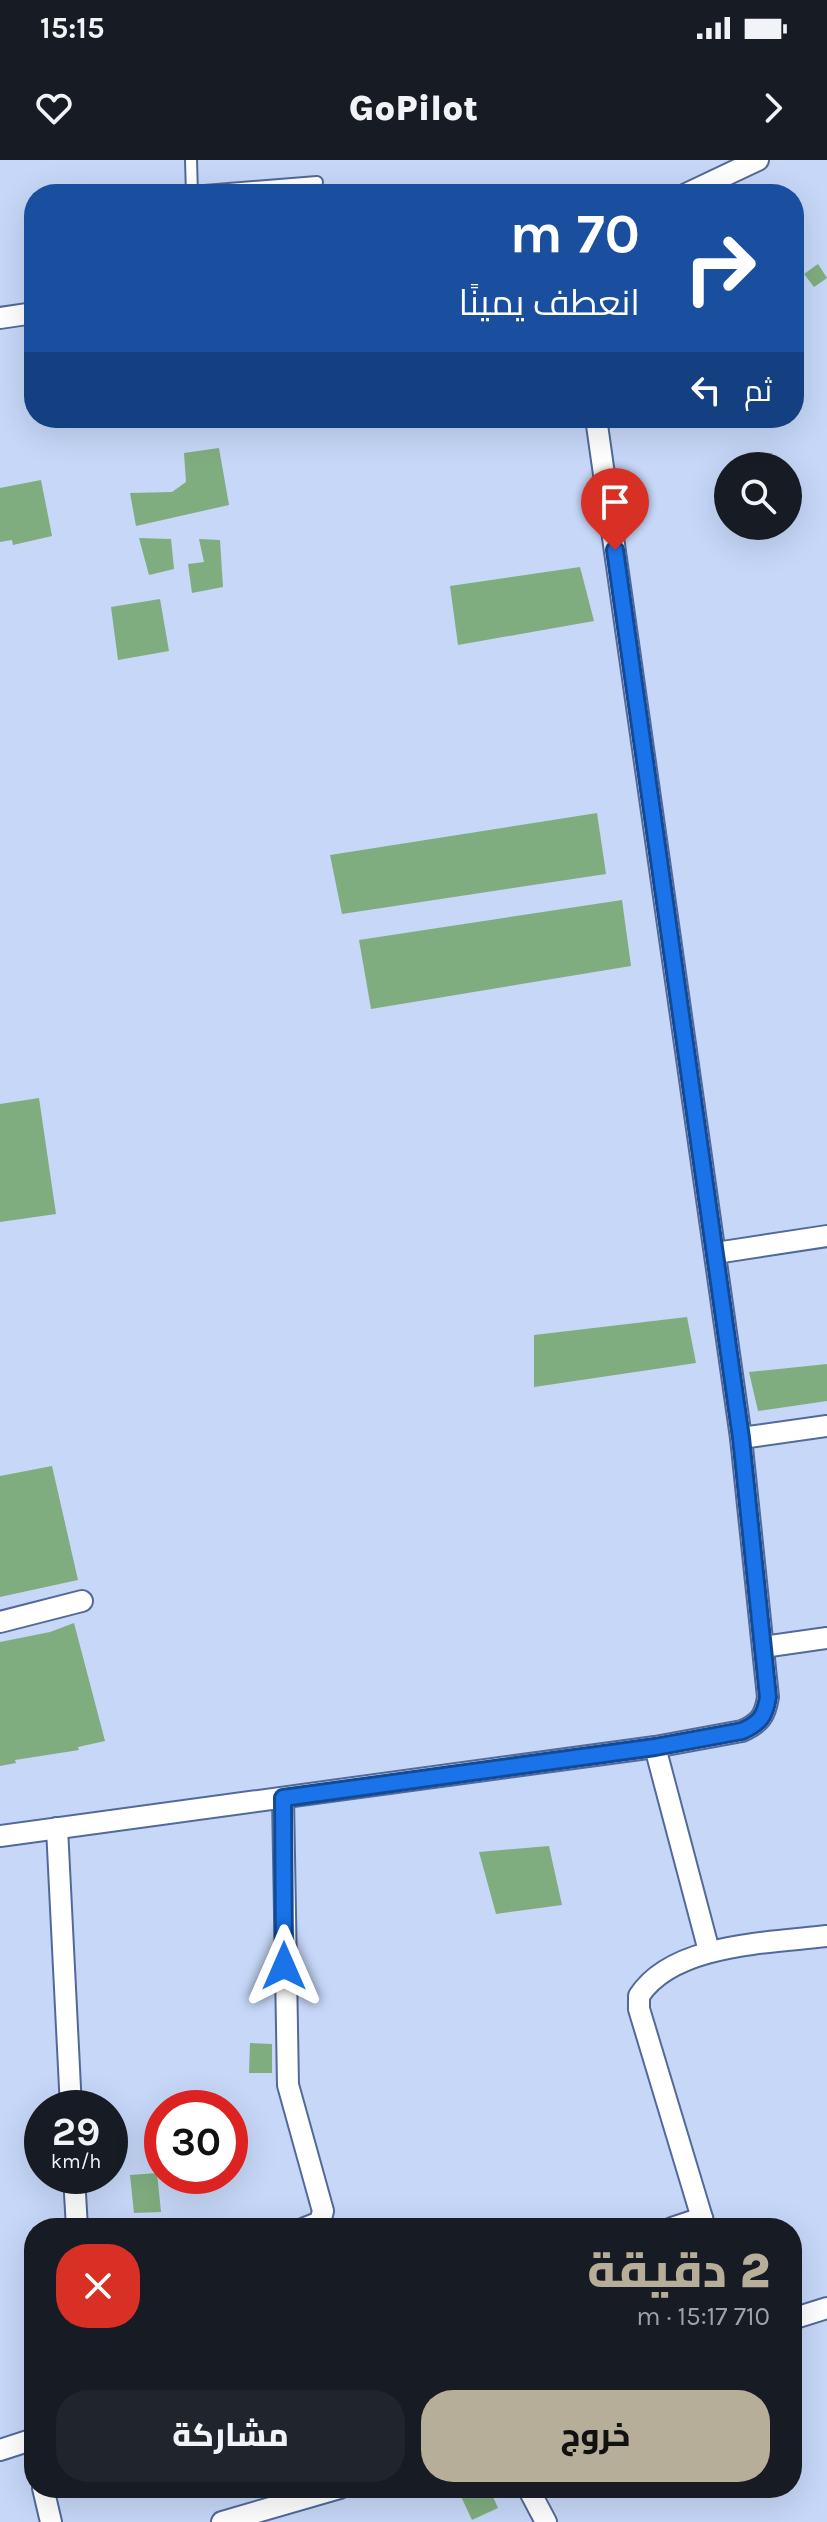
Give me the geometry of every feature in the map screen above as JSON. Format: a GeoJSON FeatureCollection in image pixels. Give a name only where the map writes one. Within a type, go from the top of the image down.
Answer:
{"type":"FeatureCollection","features":[{"type":"Feature","properties":{"kind":"street"},"geometry":{"type":"LineString","coordinates":[[707,184],[758,160]]}},
{"type":"Feature","properties":{"kind":"street"},"geometry":{"type":"LineString","coordinates":[[0,318],[24,314]]}},
{"type":"Feature","properties":{"kind":"street"},"geometry":{"type":"LineString","coordinates":[[0,1836],[655,1747],[742,1731],[756,1725],[766,1710],[768,1697],[741,1438],[597,428]]}},
{"type":"Feature","properties":{"kind":"street"},"geometry":{"type":"LineString","coordinates":[[716,1253],[827,1236]]}},
{"type":"Feature","properties":{"kind":"street"},"geometry":{"type":"LineString","coordinates":[[741,1438],[827,1426]]}},
{"type":"Feature","properties":{"kind":"street"},"geometry":{"type":"LineString","coordinates":[[0,1622],[82,1601]]}},
{"type":"Feature","properties":{"kind":"street"},"geometry":{"type":"LineString","coordinates":[[763,1647],[827,1638]]}},
{"type":"Feature","properties":{"kind":"street"},"geometry":{"type":"LineString","coordinates":[[655,1747],[709,1951]]}},
{"type":"Feature","properties":{"kind":"street"},"geometry":{"type":"LineString","coordinates":[[283,1798],[288,2085],[323,2211],[321,2218]]}},
{"type":"Feature","properties":{"kind":"street"},"geometry":{"type":"LineString","coordinates":[[57,1828],[70,2090]]}},
{"type":"Feature","properties":{"kind":"street"},"geometry":{"type":"LineString","coordinates":[[702,2218],[639,2009],[639,1996],[658,1976],[709,1951],[827,1936]]}},
{"type":"Feature","properties":{"kind":"street"},"geometry":{"type":"LineString","coordinates":[[75,2194],[76,2218]]}},
{"type":"Feature","properties":{"kind":"street"},"geometry":{"type":"LineString","coordinates":[[802,2316],[827,2308]]}},
{"type":"Feature","properties":{"kind":"street"},"geometry":{"type":"LineString","coordinates":[[0,2450],[24,2443]]}},
{"type":"Feature","properties":{"kind":"street"},"geometry":{"type":"LineString","coordinates":[[45,2498],[51,2522]]}},
{"type":"Feature","properties":{"kind":"street"},"geometry":{"type":"LineString","coordinates":[[222,2522],[274,2498]]}},
{"type":"Feature","properties":{"kind":"street"},"geometry":{"type":"LineString","coordinates":[[533,2498],[546,2522]]}},
{"type":"Feature","properties":{"kind":"lane"},"geometry":{"type":"LineString","coordinates":[[191,160],[192,184]]}},
{"type":"Feature","properties":{"kind":"lane"},"geometry":{"type":"LineString","coordinates":[[294,184],[317,182]]}},
{"type":"Feature","properties":{"kind":"building"},"geometry":{"type":"Polygon","coordinates":[[[818,264],[827,278],[814,287],[804,274],[818,264]]]}},
{"type":"Feature","properties":{"kind":"building"},"geometry":{"type":"Polygon","coordinates":[[[219,448],[229,505],[136,526],[130,493],[172,492],[186,482],[184,453],[219,448]]]}},
{"type":"Feature","properties":{"kind":"building"},"geometry":{"type":"Polygon","coordinates":[[[41,480],[52,536],[13,545],[12,540],[0,542],[0,488],[41,480]]]}},
{"type":"Feature","properties":{"kind":"building"},"geometry":{"type":"Polygon","coordinates":[[[139,538],[171,539],[174,569],[149,575],[139,538]]]}},
{"type":"Feature","properties":{"kind":"building"},"geometry":{"type":"Polygon","coordinates":[[[199,539],[220,540],[223,587],[192,593],[188,564],[204,562],[199,539]]]}},
{"type":"Feature","properties":{"kind":"building"},"geometry":{"type":"Polygon","coordinates":[[[580,567],[594,621],[458,645],[450,586],[580,567]]]}},
{"type":"Feature","properties":{"kind":"building"},"geometry":{"type":"Polygon","coordinates":[[[160,599],[169,651],[118,660],[111,607],[160,599]]]}},
{"type":"Feature","properties":{"kind":"building"},"geometry":{"type":"Polygon","coordinates":[[[597,813],[606,874],[342,914],[330,855],[597,813]]]}},
{"type":"Feature","properties":{"kind":"building"},"geometry":{"type":"Polygon","coordinates":[[[622,900],[631,966],[371,1009],[359,940],[622,900]]]}},
{"type":"Feature","properties":{"kind":"building"},"geometry":{"type":"Polygon","coordinates":[[[39,1098],[56,1214],[0,1222],[0,1104],[39,1098]]]}},
{"type":"Feature","properties":{"kind":"building"},"geometry":{"type":"Polygon","coordinates":[[[687,1317],[696,1363],[534,1387],[534,1335],[687,1317]]]}},
{"type":"Feature","properties":{"kind":"building"},"geometry":{"type":"Polygon","coordinates":[[[827,1364],[827,1401],[758,1411],[749,1372],[827,1364]]]}},
{"type":"Feature","properties":{"kind":"building"},"geometry":{"type":"Polygon","coordinates":[[[52,1466],[78,1580],[0,1597],[0,1476],[52,1466]]]}},
{"type":"Feature","properties":{"kind":"building"},"geometry":{"type":"Polygon","coordinates":[[[74,1623],[105,1741],[78,1747],[79,1750],[15,1760],[16,1763],[0,1766],[0,1642],[50,1632],[74,1623]]]}},
{"type":"Feature","properties":{"kind":"building"},"geometry":{"type":"Polygon","coordinates":[[[549,1846],[562,1905],[496,1914],[479,1852],[549,1846]]]}},
{"type":"Feature","properties":{"kind":"building"},"geometry":{"type":"Polygon","coordinates":[[[250,2043],[272,2044],[272,2073],[249,2073],[250,2043]]]}},
{"type":"Feature","properties":{"kind":"building"},"geometry":{"type":"Polygon","coordinates":[[[144,2174],[144,2194],[159,2194],[161,2212],[134,2213],[130,2175],[144,2174]]]}},
{"type":"Feature","properties":{"kind":"building"},"geometry":{"type":"Polygon","coordinates":[[[462,2498],[494,2498],[498,2508],[472,2520],[462,2498]]]}},
{"type":"Feature","properties":{"kind":"route"},"geometry":{"type":"LineString","coordinates":[[284,1966],[283,1798],[655,1747],[742,1731],[756,1725],[766,1710],[768,1697],[741,1438],[615,550]]}}]}
